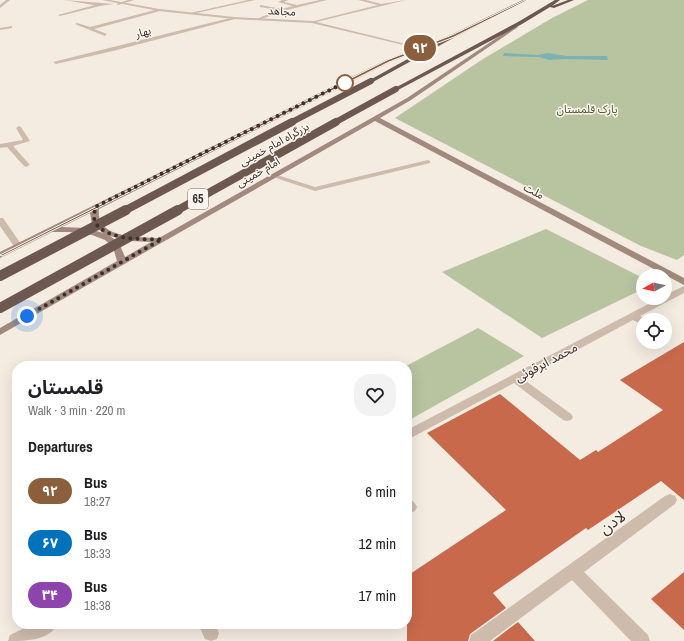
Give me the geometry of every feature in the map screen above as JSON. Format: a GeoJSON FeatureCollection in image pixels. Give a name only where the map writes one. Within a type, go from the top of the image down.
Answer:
{"type":"FeatureCollection","features":[{"type":"Feature","properties":{"kind":"highway","name":"65"},"geometry":{"type":"LineString","coordinates":[[453,36],[526,0]]}},
{"type":"Feature","properties":{"kind":"highway","name":"بزرگراه امام خمینی"},"geometry":{"type":"LineString","coordinates":[[0,308],[558,0]]}},
{"type":"Feature","properties":{"kind":"highway","name":"65"},"geometry":{"type":"LineString","coordinates":[[536,13],[572,0]]}},
{"type":"Feature","properties":{"kind":"highway","name":"بزرگراه امام خمینی"},"geometry":{"type":"LineString","coordinates":[[0,276],[371,81],[453,36]]}},
{"type":"Feature","properties":{"kind":"main road","name":"امام خمینی"},"geometry":{"type":"LineString","coordinates":[[0,332],[409,99],[520,22]]}},
{"type":"Feature","properties":{"kind":"main road"},"geometry":{"type":"LineString","coordinates":[[0,255],[388,61],[453,36]]}},
{"type":"Feature","properties":{"kind":"main road","name":"ملت"},"geometry":{"type":"LineString","coordinates":[[375,118],[684,282]]}},
{"type":"Feature","properties":{"kind":"main road"},"geometry":{"type":"LineString","coordinates":[[95,207],[94,218],[98,226],[111,234],[124,238],[143,240],[162,239]]}},
{"type":"Feature","properties":{"kind":"main road"},"geometry":{"type":"LineString","coordinates":[[50,230],[66,229],[100,235],[113,242],[120,251],[122,262]]}},
{"type":"Feature","properties":{"kind":"street"},"geometry":{"type":"LineString","coordinates":[[0,1],[8,0]]}},
{"type":"Feature","properties":{"kind":"street"},"geometry":{"type":"LineString","coordinates":[[0,7],[8,0]]}},
{"type":"Feature","properties":{"kind":"street","name":"مجاهد"},"geometry":{"type":"LineString","coordinates":[[66,0],[99,5],[118,4]]}},
{"type":"Feature","properties":{"kind":"street","name":"مجاهد"},"geometry":{"type":"LineString","coordinates":[[104,0],[118,4],[159,10],[234,18],[312,22],[420,48]]}},
{"type":"Feature","properties":{"kind":"street"},"geometry":{"type":"LineString","coordinates":[[118,4],[132,0]]}},
{"type":"Feature","properties":{"kind":"street"},"geometry":{"type":"LineString","coordinates":[[192,13],[253,0]]}},
{"type":"Feature","properties":{"kind":"street"},"geometry":{"type":"LineString","coordinates":[[286,0],[280,2],[298,6]]}},
{"type":"Feature","properties":{"kind":"street"},"geometry":{"type":"LineString","coordinates":[[260,19],[282,10],[325,0]]}},
{"type":"Feature","properties":{"kind":"street"},"geometry":{"type":"LineString","coordinates":[[360,0],[381,5]]}},
{"type":"Feature","properties":{"kind":"street"},"geometry":{"type":"LineString","coordinates":[[312,22],[404,0]]}},
{"type":"Feature","properties":{"kind":"street"},"geometry":{"type":"LineString","coordinates":[[60,15],[99,5]]}},
{"type":"Feature","properties":{"kind":"street"},"geometry":{"type":"LineString","coordinates":[[261,6],[282,10]]}},
{"type":"Feature","properties":{"kind":"street"},"geometry":{"type":"LineString","coordinates":[[89,29],[159,10]]}},
{"type":"Feature","properties":{"kind":"street"},"geometry":{"type":"LineString","coordinates":[[106,18],[116,22]]}},
{"type":"Feature","properties":{"kind":"street","name":"بهار"},"geometry":{"type":"LineString","coordinates":[[56,62],[111,50],[234,18]]}},
{"type":"Feature","properties":{"kind":"street"},"geometry":{"type":"LineString","coordinates":[[77,24],[105,35]]}},
{"type":"Feature","properties":{"kind":"street"},"geometry":{"type":"LineString","coordinates":[[0,29],[10,28]]}},
{"type":"Feature","properties":{"kind":"street"},"geometry":{"type":"LineString","coordinates":[[0,146],[27,140],[18,128]]}},
{"type":"Feature","properties":{"kind":"street"},"geometry":{"type":"LineString","coordinates":[[8,144],[26,165]]}},
{"type":"Feature","properties":{"kind":"street"},"geometry":{"type":"LineString","coordinates":[[274,176],[315,189],[428,162]]}},
{"type":"Feature","properties":{"kind":"street"},"geometry":{"type":"LineString","coordinates":[[0,220],[18,246]]}},
{"type":"Feature","properties":{"kind":"street","name":"محمد ابرقوئی"},"geometry":{"type":"LineString","coordinates":[[412,432],[684,289]]}},
{"type":"Feature","properties":{"kind":"street"},"geometry":{"type":"LineString","coordinates":[[515,378],[567,417]]}},
{"type":"Feature","properties":{"kind":"street","name":"لادن"},"geometry":{"type":"LineString","coordinates":[[477,641],[670,500]]}},
{"type":"Feature","properties":{"kind":"street"},"geometry":{"type":"LineString","coordinates":[[573,570],[642,641]]}},
{"type":"Feature","properties":{"kind":"street"},"geometry":{"type":"LineString","coordinates":[[16,641],[39,629]]}},
{"type":"Feature","properties":{"kind":"green space","name":"پارک قلمستان"},"geometry":{"type":"Polygon","coordinates":[[[588,0],[684,0],[684,255],[677,260],[641,246],[395,118],[483,59],[552,18],[588,0]]]}},
{"type":"Feature","properties":{"kind":"green space"},"geometry":{"type":"Polygon","coordinates":[[[546,229],[636,274],[636,292],[542,338],[442,272],[546,229]]]}},
{"type":"Feature","properties":{"kind":"green space"},"geometry":{"type":"Polygon","coordinates":[[[478,328],[524,356],[412,418],[412,363],[478,328]]]}},
{"type":"Feature","properties":{"kind":"water"},"geometry":{"type":"Polygon","coordinates":[[[504,53],[538,55],[548,53],[566,56],[607,56],[608,60],[549,60],[539,57],[503,56],[504,53]]]}},
{"type":"Feature","properties":{"kind":"building"},"geometry":{"type":"Polygon","coordinates":[[[684,342],[684,500],[661,481],[588,530],[586,528],[493,593],[506,608],[470,634],[468,641],[407,641],[407,629],[412,629],[412,573],[506,510],[427,433],[500,394],[580,460],[596,450],[598,452],[663,410],[620,380],[684,342]]]}},
{"type":"Feature","properties":{"kind":"building"},"geometry":{"type":"Polygon","coordinates":[[[684,572],[684,630],[651,599],[684,572]]]}},
{"type":"Feature","properties":{"kind":"building"},"geometry":{"type":"Polygon","coordinates":[[[518,622],[535,641],[493,641],[518,622]]]}},
{"type":"Feature","properties":{"kind":"bus line","name":"۹۲"},"geometry":{"type":"LineString","coordinates":[[0,255],[388,61],[453,36],[526,0]]}},
{"type":"Feature","properties":{"kind":"route"},"geometry":{"type":"LineString","coordinates":[[27,316],[162,239],[143,240],[124,238],[111,234],[98,226],[94,218],[95,207],[348,81],[345,83]]}}]}
